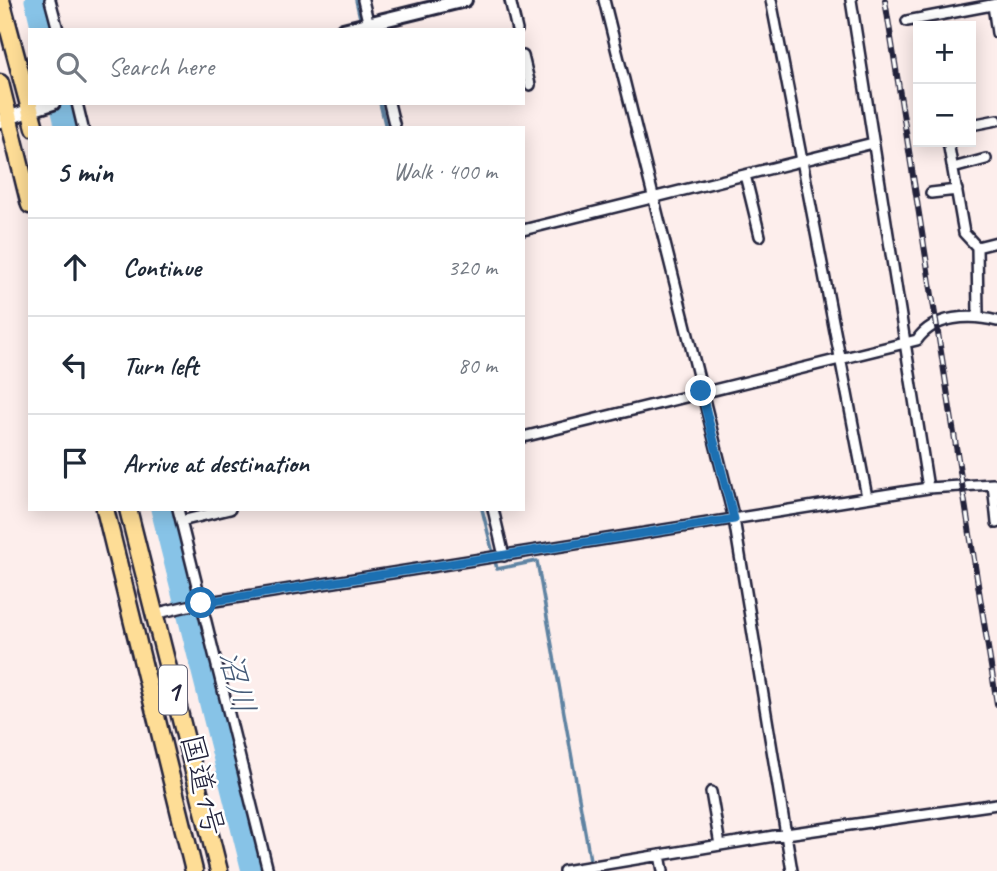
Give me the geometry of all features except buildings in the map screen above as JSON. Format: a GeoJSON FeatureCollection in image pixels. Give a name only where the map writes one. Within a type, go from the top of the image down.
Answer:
{"type":"FeatureCollection","features":[{"type":"Feature","properties":{"kind":"highway"},"geometry":{"type":"LineString","coordinates":[[1,0],[28,68]]}},
{"type":"Feature","properties":{"kind":"highway"},"geometry":{"type":"LineString","coordinates":[[0,83],[4,119],[28,198]]}},
{"type":"Feature","properties":{"kind":"highway"},"geometry":{"type":"LineString","coordinates":[[36,126],[43,106]]}},
{"type":"Feature","properties":{"kind":"highway","name":"国道1号"},"geometry":{"type":"LineString","coordinates":[[104,511],[194,871]]}},
{"type":"Feature","properties":{"kind":"highway","name":"国道1号"},"geometry":{"type":"LineString","coordinates":[[128,511],[219,871]]}},
{"type":"Feature","properties":{"kind":"street"},"geometry":{"type":"LineString","coordinates":[[50,0],[57,28]]}},
{"type":"Feature","properties":{"kind":"street"},"geometry":{"type":"LineString","coordinates":[[363,0],[370,26]]}},
{"type":"Feature","properties":{"kind":"street"},"geometry":{"type":"LineString","coordinates":[[348,28],[370,26],[465,0]]}},
{"type":"Feature","properties":{"kind":"street"},"geometry":{"type":"LineString","coordinates":[[510,0],[517,28]]}},
{"type":"Feature","properties":{"kind":"street"},"geometry":{"type":"LineString","coordinates":[[604,0],[734,519],[792,871]]}},
{"type":"Feature","properties":{"kind":"street"},"geometry":{"type":"LineString","coordinates":[[771,0],[867,497]]}},
{"type":"Feature","properties":{"kind":"street"},"geometry":{"type":"LineString","coordinates":[[851,0],[928,488]]}},
{"type":"Feature","properties":{"kind":"street"},"geometry":{"type":"LineString","coordinates":[[936,21],[992,4],[997,33]]}},
{"type":"Feature","properties":{"kind":"street"},"geometry":{"type":"LineString","coordinates":[[907,21],[913,21]]}},
{"type":"Feature","properties":{"kind":"street"},"geometry":{"type":"LineString","coordinates":[[525,64],[530,85]]}},
{"type":"Feature","properties":{"kind":"street"},"geometry":{"type":"LineString","coordinates":[[77,105],[83,126]]}},
{"type":"Feature","properties":{"kind":"street"},"geometry":{"type":"LineString","coordinates":[[389,105],[395,126]]}},
{"type":"Feature","properties":{"kind":"street"},"geometry":{"type":"LineString","coordinates":[[4,119],[43,106]]}},
{"type":"Feature","properties":{"kind":"street"},"geometry":{"type":"LineString","coordinates":[[976,124],[997,120]]}},
{"type":"Feature","properties":{"kind":"street"},"geometry":{"type":"LineString","coordinates":[[525,230],[653,200],[873,143]]}},
{"type":"Feature","properties":{"kind":"street"},"geometry":{"type":"LineString","coordinates":[[949,147],[964,233],[977,247],[978,315]]}},
{"type":"Feature","properties":{"kind":"street"},"geometry":{"type":"LineString","coordinates":[[953,168],[986,159]]}},
{"type":"Feature","properties":{"kind":"street"},"geometry":{"type":"LineString","coordinates":[[745,175],[760,236]]}},
{"type":"Feature","properties":{"kind":"street"},"geometry":{"type":"LineString","coordinates":[[931,193],[957,190]]}},
{"type":"Feature","properties":{"kind":"street"},"geometry":{"type":"LineString","coordinates":[[977,247],[997,243]]}},
{"type":"Feature","properties":{"kind":"street"},"geometry":{"type":"LineString","coordinates":[[525,436],[701,391],[917,340],[924,329],[937,324],[978,315],[997,321]]}},
{"type":"Feature","properties":{"kind":"street"},"geometry":{"type":"LineString","coordinates":[[154,614],[199,604],[928,488],[993,484],[997,523]]}},
{"type":"Feature","properties":{"kind":"street"},"geometry":{"type":"LineString","coordinates":[[178,511],[199,604],[268,871]]}},
{"type":"Feature","properties":{"kind":"street"},"geometry":{"type":"LineString","coordinates":[[181,521],[222,511]]}},
{"type":"Feature","properties":{"kind":"street"},"geometry":{"type":"LineString","coordinates":[[493,511],[504,556]]}},
{"type":"Feature","properties":{"kind":"street"},"geometry":{"type":"LineString","coordinates":[[712,792],[720,845]]}},
{"type":"Feature","properties":{"kind":"street"},"geometry":{"type":"LineString","coordinates":[[564,871],[786,834],[997,804]]}},
{"type":"Feature","properties":{"kind":"street"},"geometry":{"type":"LineString","coordinates":[[660,855],[663,871]]}},
{"type":"Feature","properties":{"kind":"waterway","name":"沼川"},"geometry":{"type":"LineString","coordinates":[[35,0],[42,28]]}},
{"type":"Feature","properties":{"kind":"waterway"},"geometry":{"type":"LineString","coordinates":[[356,0],[361,22]]}},
{"type":"Feature","properties":{"kind":"waterway","name":"沼川"},"geometry":{"type":"LineString","coordinates":[[60,105],[66,126]]}},
{"type":"Feature","properties":{"kind":"waterway"},"geometry":{"type":"LineString","coordinates":[[380,105],[386,126]]}},
{"type":"Feature","properties":{"kind":"waterway","name":"沼川"},"geometry":{"type":"LineString","coordinates":[[162,511],[252,871]]}},
{"type":"Feature","properties":{"kind":"waterway"},"geometry":{"type":"LineString","coordinates":[[482,511],[497,569],[537,561],[592,871]]}},
{"type":"Feature","properties":{"kind":"railway"},"geometry":{"type":"LineString","coordinates":[[885,0],[997,704]]}},
{"type":"Feature","properties":{"kind":"route"},"geometry":{"type":"LineString","coordinates":[[201,603],[734,519],[701,391]]}}]}
